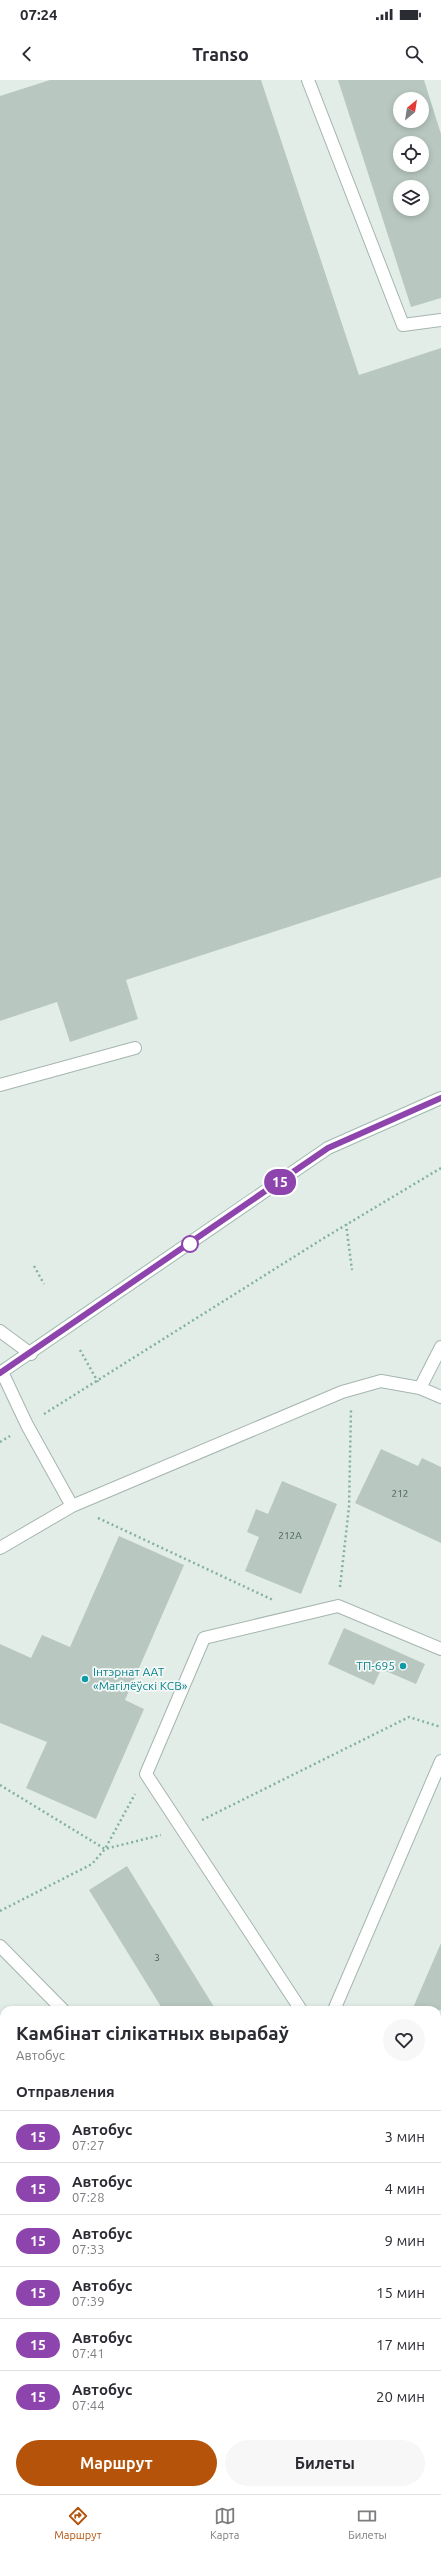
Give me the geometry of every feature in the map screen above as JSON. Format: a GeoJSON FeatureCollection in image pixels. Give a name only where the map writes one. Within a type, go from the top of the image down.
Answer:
{"type":"FeatureCollection","features":[{"type":"Feature","properties":{"kind":"main road"},"geometry":{"type":"LineString","coordinates":[[308,80],[403,325],[441,320]]}},
{"type":"Feature","properties":{"kind":"main road"},"geometry":{"type":"LineString","coordinates":[[0,1085],[135,1048]]}},
{"type":"Feature","properties":{"kind":"main road"},"geometry":{"type":"LineString","coordinates":[[72,1506],[27,1426],[1,1373],[31,1354],[328,1148],[441,1098]]}},
{"type":"Feature","properties":{"kind":"main road"},"geometry":{"type":"LineString","coordinates":[[0,1331],[31,1354]]}},
{"type":"Feature","properties":{"kind":"main road"},"geometry":{"type":"LineString","coordinates":[[420,1388],[441,1347]]}},
{"type":"Feature","properties":{"kind":"main road"},"geometry":{"type":"LineString","coordinates":[[0,1548],[72,1506],[351,1390],[381,1381],[420,1388],[441,1397]]}},
{"type":"Feature","properties":{"kind":"main road"},"geometry":{"type":"LineString","coordinates":[[298,2006],[146,1774],[204,1638],[338,1606],[441,1650]]}},
{"type":"Feature","properties":{"kind":"main road"},"geometry":{"type":"LineString","coordinates":[[336,2006],[441,1761]]}},
{"type":"Feature","properties":{"kind":"main road"},"geometry":{"type":"LineString","coordinates":[[0,1946],[59,2006]]}},
{"type":"Feature","properties":{"kind":"path"},"geometry":{"type":"LineString","coordinates":[[0,1442],[98,1382],[346,1224],[441,1168]]}},
{"type":"Feature","properties":{"kind":"path"},"geometry":{"type":"LineString","coordinates":[[346,1224],[352,1270]]}},
{"type":"Feature","properties":{"kind":"path"},"geometry":{"type":"LineString","coordinates":[[34,1266],[44,1284]]}},
{"type":"Feature","properties":{"kind":"path"},"geometry":{"type":"LineString","coordinates":[[80,1350],[98,1382]]}},
{"type":"Feature","properties":{"kind":"path"},"geometry":{"type":"LineString","coordinates":[[338,1606],[349,1507],[351,1390]]}},
{"type":"Feature","properties":{"kind":"path"},"geometry":{"type":"LineString","coordinates":[[72,1506],[304,1614]]}},
{"type":"Feature","properties":{"kind":"path"},"geometry":{"type":"LineString","coordinates":[[0,1785],[105,1849],[182,1830],[409,1717],[441,1727]]}},
{"type":"Feature","properties":{"kind":"path"},"geometry":{"type":"LineString","coordinates":[[0,1911],[92,1864],[105,1849],[146,1774]]}},
{"type":"Feature","properties":{"kind":"building"},"geometry":{"type":"Polygon","coordinates":[[[50,80],[261,80],[359,375],[441,348],[441,877],[126,980],[138,1019],[70,1042],[57,1002],[0,1021],[0,96],[50,80]]]}},
{"type":"Feature","properties":{"kind":"building"},"geometry":{"type":"Polygon","coordinates":[[[338,80],[424,80],[428,92],[393,92],[393,128],[429,128],[429,96],[441,134],[441,298],[411,307],[338,80]]]}},
{"type":"Feature","properties":{"kind":"building"},"geometry":{"type":"Polygon","coordinates":[[[381,1449],[418,1466],[422,1458],[441,1467],[441,1543],[355,1503],[381,1449]]]}},
{"type":"Feature","properties":{"kind":"building"},"geometry":{"type":"Polygon","coordinates":[[[282,1481],[337,1504],[301,1594],[245,1571],[259,1537],[247,1532],[256,1509],[268,1514],[282,1481]]]}},
{"type":"Feature","properties":{"kind":"building","name":"Інтэрнат ААТ «Магілёўскі КСВ»"},"geometry":{"type":"Polygon","coordinates":[[[119,1536],[184,1565],[125,1700],[144,1709],[96,1819],[26,1788],[47,1742],[0,1723],[0,1644],[31,1658],[42,1635],[70,1647],[119,1536]]]}},
{"type":"Feature","properties":{"kind":"building"},"geometry":{"type":"Polygon","coordinates":[[[344,1628],[425,1664],[416,1684],[381,1669],[374,1685],[328,1664],[344,1628]]]}},
{"type":"Feature","properties":{"kind":"building"},"geometry":{"type":"Polygon","coordinates":[[[127,1866],[214,2006],[161,2006],[89,1890],[127,1866]]]}},
{"type":"Feature","properties":{"kind":"building"},"geometry":{"type":"Polygon","coordinates":[[[441,1943],[441,2006],[414,2006],[441,1943]]]}},
{"type":"Feature","properties":{"kind":"bus line","name":"15"},"geometry":{"type":"LineString","coordinates":[[0,1373],[31,1354],[328,1148],[441,1098]]}},
{"type":"Feature","properties":{"kind":"place","name":"ТП-695"},"geometry":{"type":"Point","coordinates":[403,1666]}},
{"type":"Feature","properties":{"kind":"place","name":"Інтэрнат ААТ «Магілёўскі КСВ»"},"geometry":{"type":"Point","coordinates":[85,1679]}}]}
